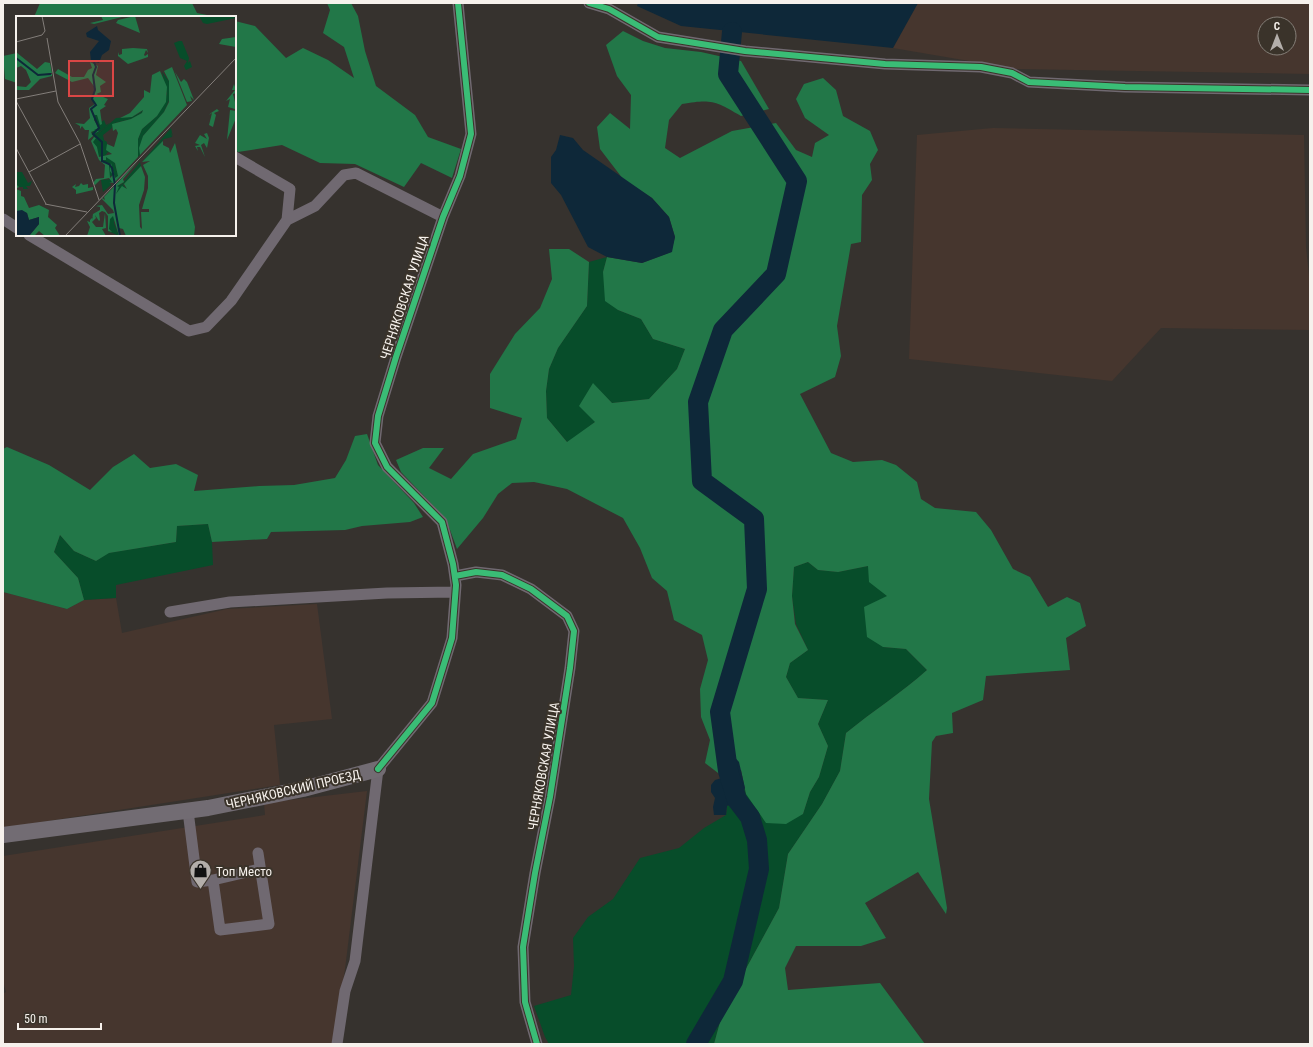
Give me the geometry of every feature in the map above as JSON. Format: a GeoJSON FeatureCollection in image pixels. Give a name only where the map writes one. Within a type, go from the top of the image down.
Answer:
{"type":"FeatureCollection","features":[{"type":"Feature","properties":{"kind":"street","name":"ЧЕРНЯКОВСКАЯ УЛИЦА"},"geometry":{"type":"LineString","coordinates":[[378,769],[432,703],[452,638],[455,576],[442,522],[387,467],[375,443],[378,416],[422,277],[443,217],[460,176],[471,134],[458,3]]}},
{"type":"Feature","properties":{"kind":"street"},"geometry":{"type":"LineString","coordinates":[[589,3],[609,9],[658,36],[745,51],[885,64],[982,67],[1012,73],[1029,82],[1125,87],[1310,90]]}},
{"type":"Feature","properties":{"kind":"street"},"geometry":{"type":"LineString","coordinates":[[236,158],[290,189],[288,220]]}},
{"type":"Feature","properties":{"kind":"street"},"geometry":{"type":"LineString","coordinates":[[31,236],[189,331],[206,327],[231,301],[288,220],[315,206],[344,175],[356,173],[443,217]]}},
{"type":"Feature","properties":{"kind":"street"},"geometry":{"type":"LineString","coordinates":[[3,219],[16,227]]}},
{"type":"Feature","properties":{"kind":"street","name":"ЧЕРНЯКОВСКАЯ УЛИЦА"},"geometry":{"type":"LineString","coordinates":[[455,576],[476,572],[502,575],[531,589],[567,616],[574,631],[570,668],[551,790],[523,947],[525,1002],[537,1044]]}},
{"type":"Feature","properties":{"kind":"street"},"geometry":{"type":"LineString","coordinates":[[170,612],[230,602],[387,593],[455,592]]}},
{"type":"Feature","properties":{"kind":"street","name":"ЧЕРНЯКОВСКИЙ ПРОЕЗД"},"geometry":{"type":"LineString","coordinates":[[3,835],[188,811],[303,789],[378,769],[359,916],[355,961],[345,990],[337,1044]]}},
{"type":"Feature","properties":{"kind":"street"},"geometry":{"type":"LineString","coordinates":[[188,811],[197,882],[213,880],[260,869]]}},
{"type":"Feature","properties":{"kind":"street"},"geometry":{"type":"LineString","coordinates":[[213,880],[220,930],[269,924],[258,853]]}},
{"type":"Feature","properties":{"kind":"shaded area"},"geometry":{"type":"Polygon","coordinates":[[[918,3],[1310,3],[1310,74],[1016,69],[893,48],[918,3]]]}},
{"type":"Feature","properties":{"kind":"shaded area"},"geometry":{"type":"Polygon","coordinates":[[[993,128],[1304,135],[1306,247],[1310,285],[1310,330],[1161,328],[1112,381],[909,359],[917,135],[993,128]]]}},
{"type":"Feature","properties":{"kind":"shaded area"},"geometry":{"type":"Polygon","coordinates":[[[3,592],[67,609],[84,600],[116,598],[122,633],[227,609],[317,604],[332,719],[274,725],[280,785],[3,828],[3,592]]]}},
{"type":"Feature","properties":{"kind":"shaded area"},"geometry":{"type":"Polygon","coordinates":[[[367,791],[345,969],[333,1044],[3,1044],[3,988],[4,993],[6,992],[3,981],[3,856],[265,815],[264,803],[367,791]]]}},
{"type":"Feature","properties":{"kind":"green space"},"geometry":{"type":"Polygon","coordinates":[[[40,3],[192,3],[197,13],[212,16],[34,16],[40,3]]]}},
{"type":"Feature","properties":{"kind":"green space"},"geometry":{"type":"Polygon","coordinates":[[[327,3],[351,3],[358,16],[365,51],[376,86],[415,115],[428,137],[461,149],[452,178],[421,163],[404,187],[355,164],[320,163],[282,145],[238,152],[236,151],[236,21],[255,26],[286,58],[303,48],[328,60],[354,78],[344,47],[323,33],[330,10],[327,3]]]}},
{"type":"Feature","properties":{"kind":"green space"},"geometry":{"type":"Polygon","coordinates":[[[623,31],[643,41],[665,48],[701,52],[741,61],[769,109],[741,116],[713,102],[682,104],[669,120],[665,148],[680,158],[732,131],[776,123],[796,150],[812,157],[815,143],[829,135],[805,118],[796,99],[804,84],[823,78],[836,90],[843,116],[870,131],[878,150],[870,164],[872,180],[862,195],[861,242],[851,244],[837,326],[841,356],[835,377],[800,394],[831,453],[853,462],[882,460],[896,465],[917,482],[921,499],[935,508],[976,512],[991,530],[1013,569],[1030,577],[1048,607],[1067,597],[1080,603],[1086,626],[1066,638],[1070,670],[986,676],[983,700],[952,713],[953,733],[936,736],[932,742],[929,799],[947,908],[946,914],[918,872],[865,903],[886,938],[861,946],[796,946],[785,968],[788,990],[880,983],[925,1044],[714,1044],[723,1011],[779,908],[788,854],[822,804],[840,771],[846,733],[927,670],[906,649],[883,647],[867,637],[864,607],[887,596],[869,582],[868,566],[838,572],[818,570],[808,562],[794,567],[792,596],[795,624],[808,650],[790,663],[786,677],[798,698],[828,700],[818,724],[828,746],[819,777],[810,792],[803,814],[786,824],[766,823],[746,794],[741,770],[732,775],[722,776],[705,763],[710,740],[701,717],[700,689],[708,660],[702,635],[674,620],[667,591],[652,578],[640,548],[623,518],[567,489],[534,482],[512,483],[498,494],[483,518],[457,549],[446,519],[401,472],[396,460],[423,448],[444,448],[429,468],[451,479],[473,454],[516,439],[522,418],[490,408],[490,374],[515,334],[540,308],[552,279],[549,249],[569,249],[589,262],[587,306],[558,348],[549,369],[546,391],[547,418],[567,442],[595,422],[579,406],[593,383],[612,403],[649,399],[677,369],[685,349],[653,339],[641,319],[618,310],[605,301],[603,272],[607,257],[642,263],[671,252],[675,237],[669,217],[652,198],[623,179],[600,149],[597,127],[610,113],[630,129],[631,95],[617,76],[606,45],[623,31]]]}},
{"type":"Feature","properties":{"kind":"green space"},"geometry":{"type":"Polygon","coordinates":[[[16,53],[16,83],[5,79],[3,56],[16,53]]]}},
{"type":"Feature","properties":{"kind":"green space"},"geometry":{"type":"Polygon","coordinates":[[[607,257],[603,272],[618,310],[641,319],[653,339],[685,349],[677,369],[649,399],[612,403],[593,384],[595,422],[568,443],[547,418],[546,391],[549,369],[558,348],[587,306],[589,262],[607,257]]]}},
{"type":"Feature","properties":{"kind":"green space"},"geometry":{"type":"Polygon","coordinates":[[[367,434],[378,465],[414,503],[423,517],[410,522],[362,526],[345,530],[271,532],[267,539],[212,542],[208,524],[177,526],[176,542],[109,553],[96,561],[74,551],[60,535],[54,552],[78,578],[84,600],[67,609],[3,592],[3,449],[7,447],[49,465],[90,490],[113,467],[134,454],[150,468],[176,464],[198,475],[194,491],[294,485],[335,478],[346,460],[355,436],[367,434]]]}},
{"type":"Feature","properties":{"kind":"green space"},"geometry":{"type":"Polygon","coordinates":[[[208,524],[212,542],[213,565],[116,585],[116,598],[84,600],[78,578],[54,552],[60,535],[74,551],[96,561],[108,553],[176,542],[177,526],[208,524]]]}},
{"type":"Feature","properties":{"kind":"green space"},"geometry":{"type":"Polygon","coordinates":[[[808,562],[818,570],[838,572],[868,566],[887,596],[883,647],[906,649],[927,670],[846,733],[840,771],[822,804],[788,854],[779,908],[723,1011],[714,1044],[549,1044],[534,1006],[571,995],[574,966],[573,938],[588,917],[613,899],[640,858],[679,848],[704,828],[726,815],[727,806],[738,799],[745,788],[746,794],[803,814],[810,792],[819,777],[828,746],[818,724],[828,700],[798,698],[786,677],[790,663],[808,650],[796,624],[792,596],[794,567],[808,562]]]}},
{"type":"Feature","properties":{"kind":"water"},"geometry":{"type":"Polygon","coordinates":[[[638,3],[918,3],[893,48],[681,26],[637,6],[638,3]]]}},
{"type":"Feature","properties":{"kind":"water"},"geometry":{"type":"Polygon","coordinates":[[[560,135],[573,138],[583,150],[652,198],[669,217],[675,237],[672,252],[642,263],[607,257],[588,247],[561,195],[551,183],[551,157],[556,150],[560,135]]]}},
{"type":"Feature","properties":{"kind":"water"},"geometry":{"type":"Polygon","coordinates":[[[728,750],[739,762],[745,788],[740,798],[727,806],[726,815],[714,815],[713,807],[715,798],[711,792],[711,785],[715,780],[732,775],[723,755],[728,750]]]}},
{"type":"Feature","properties":{"kind":"waterway"},"geometry":{"type":"LineString","coordinates":[[696,1044],[733,981],[759,869],[757,840],[750,817],[737,800],[728,771],[720,712],[757,589],[754,519],[702,481],[698,402],[723,330],[776,274],[797,181],[728,74],[732,32]]}},
{"type":"Feature","properties":{"kind":"cycle path"},"geometry":{"type":"LineString","coordinates":[[378,769],[432,703],[452,638],[456,585],[453,564],[442,522],[387,467],[375,443],[378,416],[396,357],[443,217],[460,176],[471,134],[458,3]]}},
{"type":"Feature","properties":{"kind":"cycle path"},"geometry":{"type":"LineString","coordinates":[[589,3],[609,9],[658,37],[745,51],[885,64],[981,67],[1012,73],[1029,82],[1125,87],[1310,90]]}},
{"type":"Feature","properties":{"kind":"cycle path"},"geometry":{"type":"LineString","coordinates":[[455,576],[476,572],[502,575],[531,589],[567,616],[574,631],[570,668],[550,797],[535,873],[523,947],[525,1002],[537,1044]]}},
{"type":"Feature","properties":{"kind":"place","name":"Топ Место"},"geometry":{"type":"Point","coordinates":[200,890]}}]}
